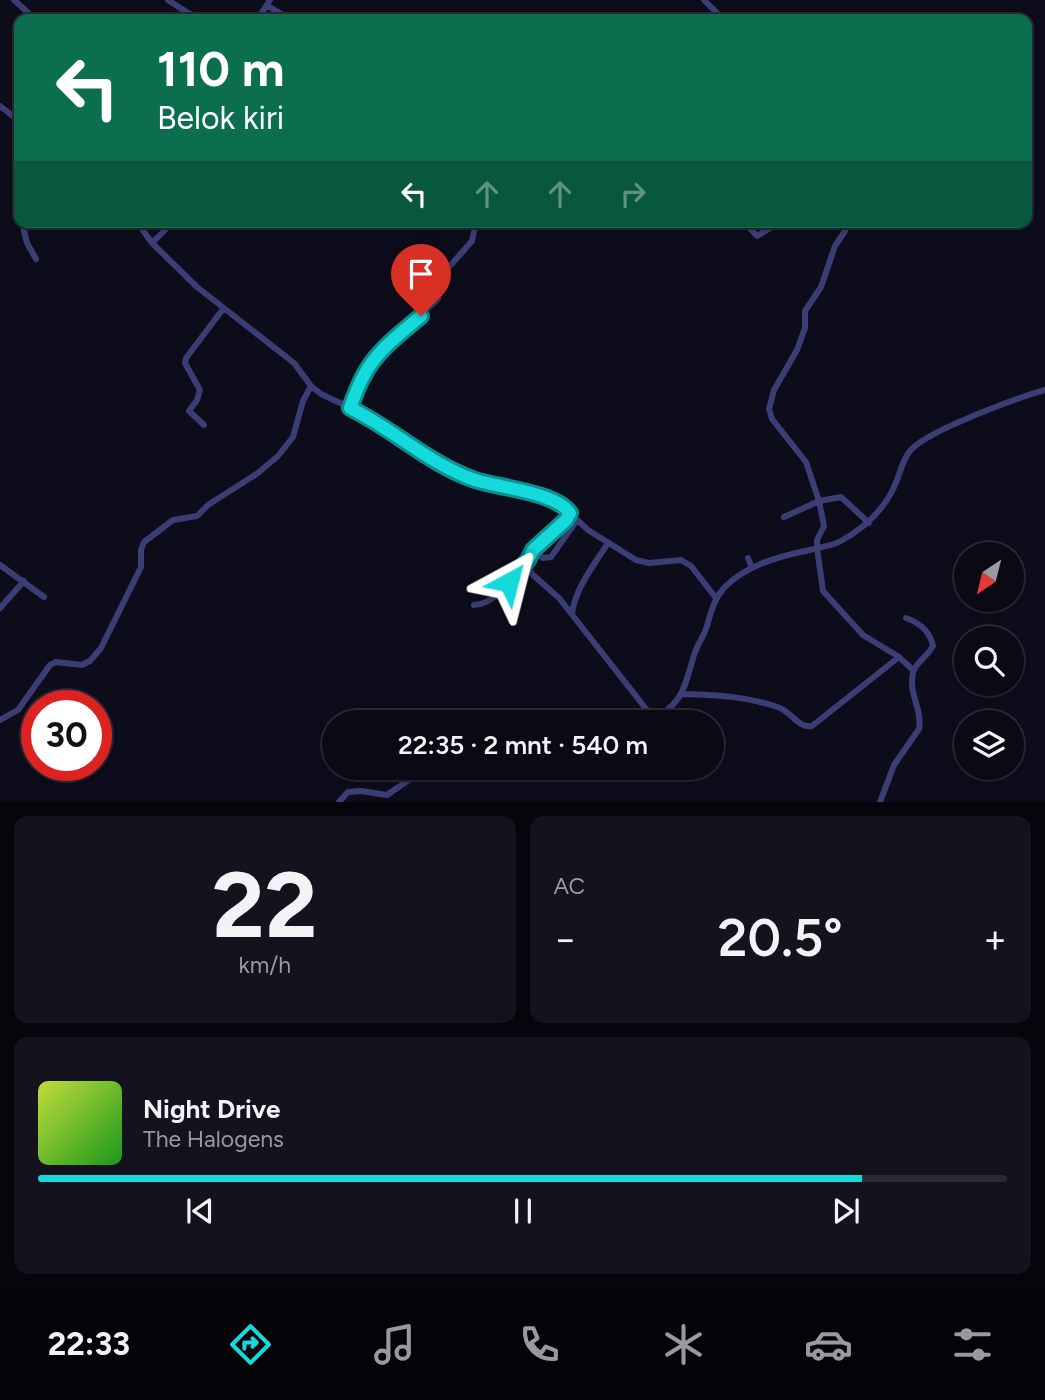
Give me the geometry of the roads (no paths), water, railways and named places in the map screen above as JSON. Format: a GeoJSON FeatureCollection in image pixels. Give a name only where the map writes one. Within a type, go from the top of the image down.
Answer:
{"type":"FeatureCollection","features":[{"type":"Feature","properties":{"kind":"street"},"geometry":{"type":"LineString","coordinates":[[14,0],[29,14]]}},
{"type":"Feature","properties":{"kind":"street"},"geometry":{"type":"LineString","coordinates":[[168,0],[191,14]]}},
{"type":"Feature","properties":{"kind":"street"},"geometry":{"type":"LineString","coordinates":[[704,0],[718,14]]}},
{"type":"Feature","properties":{"kind":"street"},"geometry":{"type":"LineString","coordinates":[[269,3],[283,14]]}},
{"type":"Feature","properties":{"kind":"street"},"geometry":{"type":"LineString","coordinates":[[0,106],[14,117]]}},
{"type":"Feature","properties":{"kind":"street"},"geometry":{"type":"LineString","coordinates":[[23,228],[27,243],[36,259]]}},
{"type":"Feature","properties":{"kind":"street"},"geometry":{"type":"LineString","coordinates":[[141,228],[152,243],[197,287],[294,363],[311,386],[321,394],[374,419],[424,455],[447,467],[474,479],[562,504],[577,520],[636,560],[649,563],[681,560],[696,572],[716,598]]}},
{"type":"Feature","properties":{"kind":"street"},"geometry":{"type":"LineString","coordinates":[[152,243],[167,228]]}},
{"type":"Feature","properties":{"kind":"street"},"geometry":{"type":"LineString","coordinates":[[350,408],[372,362],[438,299],[443,274],[472,241],[475,228]]}},
{"type":"Feature","properties":{"kind":"street"},"geometry":{"type":"LineString","coordinates":[[750,228],[757,236],[770,228]]}},
{"type":"Feature","properties":{"kind":"street"},"geometry":{"type":"LineString","coordinates":[[846,228],[835,246],[821,287],[805,311],[805,328],[797,351],[774,390],[769,409],[772,419],[806,463],[819,501],[824,526],[817,540],[817,548],[823,591],[863,635],[899,657],[913,670]]}},
{"type":"Feature","properties":{"kind":"street"},"geometry":{"type":"LineString","coordinates":[[204,425],[188,411],[200,395],[200,390],[185,363],[223,309]]}},
{"type":"Feature","properties":{"kind":"street"},"geometry":{"type":"LineString","coordinates":[[0,720],[18,710],[51,664],[82,665],[90,661],[101,648],[141,567],[144,541],[173,520],[197,516],[278,456],[293,437],[303,401],[311,386]]}},
{"type":"Feature","properties":{"kind":"street"},"geometry":{"type":"LineString","coordinates":[[667,710],[682,694],[689,679],[694,653],[704,634],[716,598],[736,578],[752,568],[839,543],[869,523],[894,487],[904,460],[918,443],[982,413],[1045,390]]}},
{"type":"Feature","properties":{"kind":"street"},"geometry":{"type":"LineString","coordinates":[[784,517],[819,501],[841,497],[869,523]]}},
{"type":"Feature","properties":{"kind":"street"},"geometry":{"type":"LineString","coordinates":[[474,605],[482,605],[491,599],[528,560],[533,550],[566,520],[570,513]]}},
{"type":"Feature","properties":{"kind":"street"},"geometry":{"type":"LineString","coordinates":[[533,550],[543,558],[551,557],[577,520]]}},
{"type":"Feature","properties":{"kind":"street"},"geometry":{"type":"LineString","coordinates":[[572,613],[586,576],[608,543]]}},
{"type":"Feature","properties":{"kind":"street"},"geometry":{"type":"LineString","coordinates":[[748,558],[752,568]]}},
{"type":"Feature","properties":{"kind":"street"},"geometry":{"type":"LineString","coordinates":[[528,560],[532,574],[572,613],[644,710]]}},
{"type":"Feature","properties":{"kind":"street"},"geometry":{"type":"LineString","coordinates":[[0,565],[44,597]]}},
{"type":"Feature","properties":{"kind":"street"},"geometry":{"type":"LineString","coordinates":[[0,608],[24,581]]}},
{"type":"Feature","properties":{"kind":"street"},"geometry":{"type":"LineString","coordinates":[[880,802],[894,765],[919,729],[920,722],[912,696],[913,670],[932,649],[933,642],[919,623],[906,618]]}},
{"type":"Feature","properties":{"kind":"street"},"geometry":{"type":"LineString","coordinates":[[682,694],[746,698],[782,709],[801,724],[812,726],[899,657]]}},
{"type":"Feature","properties":{"kind":"street"},"geometry":{"type":"LineString","coordinates":[[340,802],[348,792],[387,795],[409,780]]}}]}
